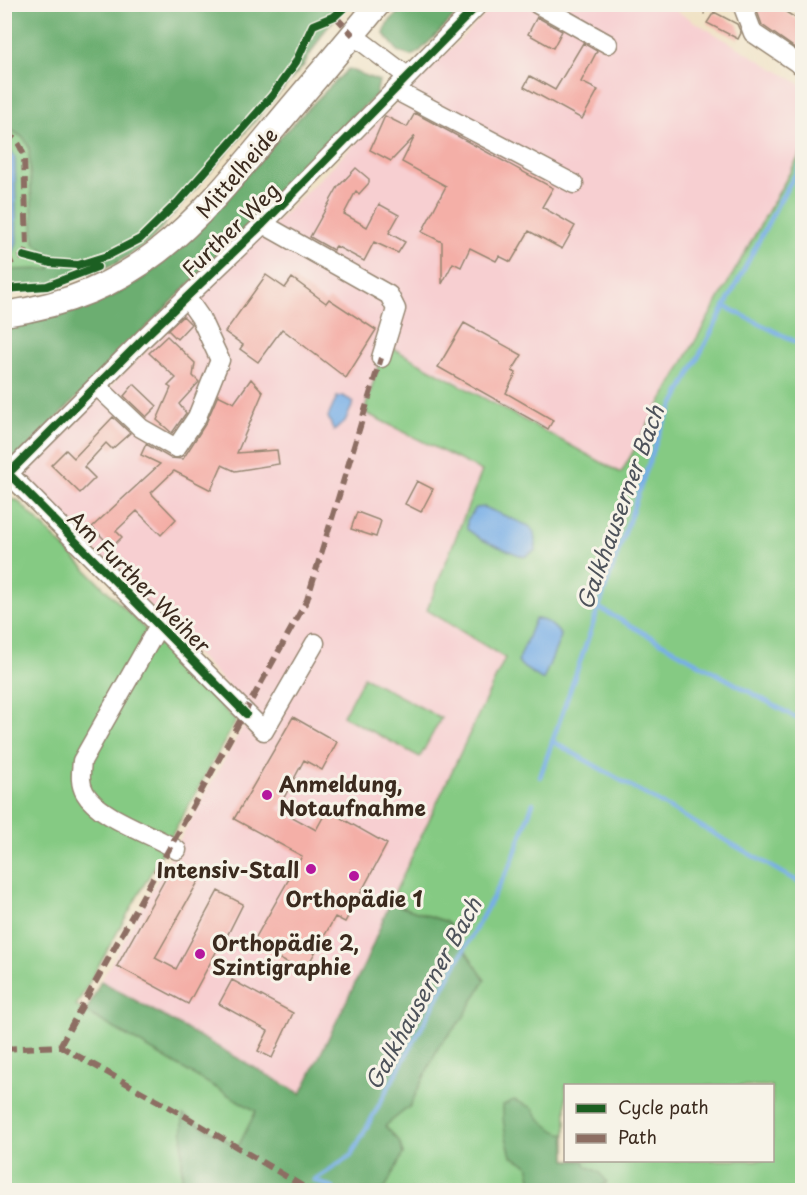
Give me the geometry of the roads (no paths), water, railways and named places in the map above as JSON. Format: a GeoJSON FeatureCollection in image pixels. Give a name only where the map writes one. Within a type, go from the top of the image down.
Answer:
{"type":"FeatureCollection","features":[{"type":"Feature","properties":{"kind":"main road","name":"Mittelheide"},"geometry":{"type":"LineString","coordinates":[[4,314],[63,301],[93,291],[125,275],[156,255],[182,234],[220,193],[378,4]]}},
{"type":"Feature","properties":{"kind":"main road","name":"Mittelheide"},"geometry":{"type":"LineString","coordinates":[[4,304],[63,301]]}},
{"type":"Feature","properties":{"kind":"street","name":"Further Weg"},"geometry":{"type":"LineString","coordinates":[[7,476],[186,297],[263,224],[480,4]]}},
{"type":"Feature","properties":{"kind":"street"},"geometry":{"type":"LineString","coordinates":[[537,4],[608,44]]}},
{"type":"Feature","properties":{"kind":"street"},"geometry":{"type":"LineString","coordinates":[[742,4],[753,33],[802,66]]}},
{"type":"Feature","properties":{"kind":"street"},"geometry":{"type":"LineString","coordinates":[[353,35],[401,83],[574,184]]}},
{"type":"Feature","properties":{"kind":"street"},"geometry":{"type":"LineString","coordinates":[[263,224],[389,295],[396,309],[381,358]]}},
{"type":"Feature","properties":{"kind":"street"},"geometry":{"type":"LineString","coordinates":[[97,386],[141,428],[176,448],[197,417],[220,360],[200,317],[186,297]]}},
{"type":"Feature","properties":{"kind":"street","name":"Am Further Weiher"},"geometry":{"type":"LineString","coordinates":[[7,476],[264,731],[315,643]]}},
{"type":"Feature","properties":{"kind":"street"},"geometry":{"type":"LineString","coordinates":[[158,627],[82,761],[80,777],[85,793],[96,806],[177,850]]}},
{"type":"Feature","properties":{"kind":"water"},"geometry":{"type":"Polygon","coordinates":[[[5,144],[15,158],[17,242],[14,251],[5,256],[5,144]]]}},
{"type":"Feature","properties":{"kind":"water"},"geometry":{"type":"Polygon","coordinates":[[[343,396],[354,402],[345,421],[334,431],[328,417],[337,397],[343,396]]]}},
{"type":"Feature","properties":{"kind":"water"},"geometry":{"type":"Polygon","coordinates":[[[484,507],[529,526],[534,532],[536,550],[524,557],[482,540],[467,529],[467,520],[476,508],[484,507]]]}},
{"type":"Feature","properties":{"kind":"water"},"geometry":{"type":"Polygon","coordinates":[[[535,619],[550,624],[561,636],[543,680],[518,662],[535,619]]]}},
{"type":"Feature","properties":{"kind":"waterway","name":"Galkhauserner Bach"},"geometry":{"type":"LineString","coordinates":[[540,777],[660,431],[779,202],[802,163]]}},
{"type":"Feature","properties":{"kind":"waterway"},"geometry":{"type":"LineString","coordinates":[[724,306],[802,345]]}},
{"type":"Feature","properties":{"kind":"waterway"},"geometry":{"type":"LineString","coordinates":[[599,608],[802,721]]}},
{"type":"Feature","properties":{"kind":"waterway"},"geometry":{"type":"LineString","coordinates":[[552,741],[802,884]]}},
{"type":"Feature","properties":{"kind":"waterway","name":"Galkhauserner Bach"},"geometry":{"type":"LineString","coordinates":[[314,1180],[351,1156],[511,864],[533,803]]}},
{"type":"Feature","properties":{"kind":"waterway"},"geometry":{"type":"LineString","coordinates":[[314,1180],[333,1188],[332,1190]]}},
{"type":"Feature","properties":{"kind":"place","name":"Anmeldung, Notaufnahme"},"geometry":{"type":"Point","coordinates":[267,795]}},
{"type":"Feature","properties":{"kind":"place","name":"Intensiv-Stall"},"geometry":{"type":"Point","coordinates":[311,869]}},
{"type":"Feature","properties":{"kind":"place","name":"Orthopädie 1"},"geometry":{"type":"Point","coordinates":[354,876]}},
{"type":"Feature","properties":{"kind":"place","name":"Orthopädie 2, Szintigraphie"},"geometry":{"type":"Point","coordinates":[200,954]}}]}
